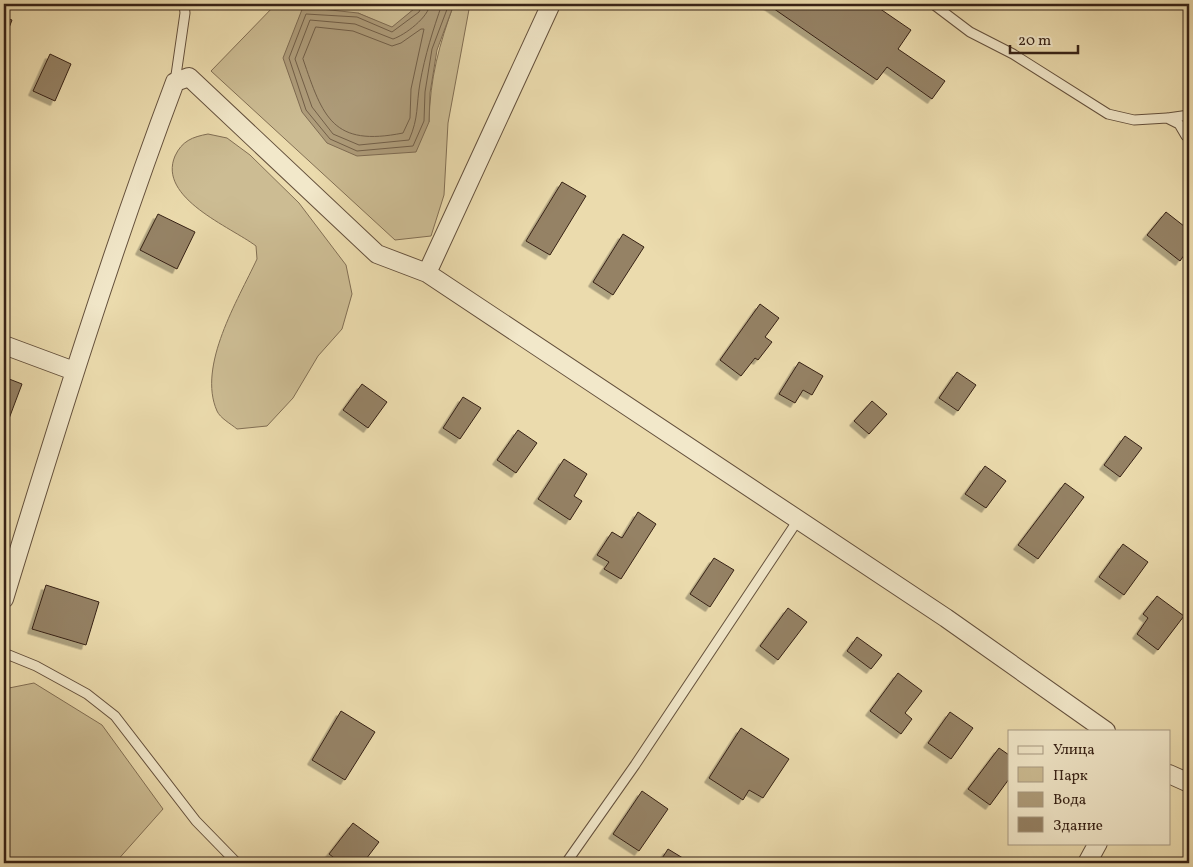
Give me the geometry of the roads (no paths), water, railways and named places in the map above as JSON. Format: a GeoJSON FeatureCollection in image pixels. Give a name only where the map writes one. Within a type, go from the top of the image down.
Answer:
{"type":"FeatureCollection","features":[{"type":"Feature","properties":{"kind":"street"},"geometry":{"type":"LineString","coordinates":[[428,273],[551,4]]}},
{"type":"Feature","properties":{"kind":"street"},"geometry":{"type":"LineString","coordinates":[[4,599],[74,371],[142,170],[175,82],[189,77],[377,254],[428,273],[946,618],[1105,730]]}},
{"type":"Feature","properties":{"kind":"street"},"geometry":{"type":"LineString","coordinates":[[4,345],[74,371]]}},
{"type":"Feature","properties":{"kind":"street"},"geometry":{"type":"LineString","coordinates":[[1170,774],[1189,783]]}},
{"type":"Feature","properties":{"kind":"street"},"geometry":{"type":"LineString","coordinates":[[1088,863],[1098,844]]}},
{"type":"Feature","properties":{"kind":"lane"},"geometry":{"type":"LineString","coordinates":[[175,82],[185,12],[184,4]]}},
{"type":"Feature","properties":{"kind":"lane"},"geometry":{"type":"LineString","coordinates":[[933,4],[970,32],[1013,54],[1108,114],[1134,120],[1189,115]]}},
{"type":"Feature","properties":{"kind":"lane"},"geometry":{"type":"LineString","coordinates":[[1167,118],[1179,124],[1186,136]]}},
{"type":"Feature","properties":{"kind":"lane"},"geometry":{"type":"LineString","coordinates":[[566,863],[635,765],[798,520]]}},
{"type":"Feature","properties":{"kind":"lane"},"geometry":{"type":"LineString","coordinates":[[4,653],[36,666],[87,694],[115,716],[196,821],[237,863]]}},
{"type":"Feature","properties":{"kind":"water"},"geometry":{"type":"Polygon","coordinates":[[[420,4],[454,4],[437,50],[430,93],[429,122],[416,152],[357,156],[327,143],[302,112],[283,58],[303,7],[358,13],[392,27],[420,4]]]}}]}
